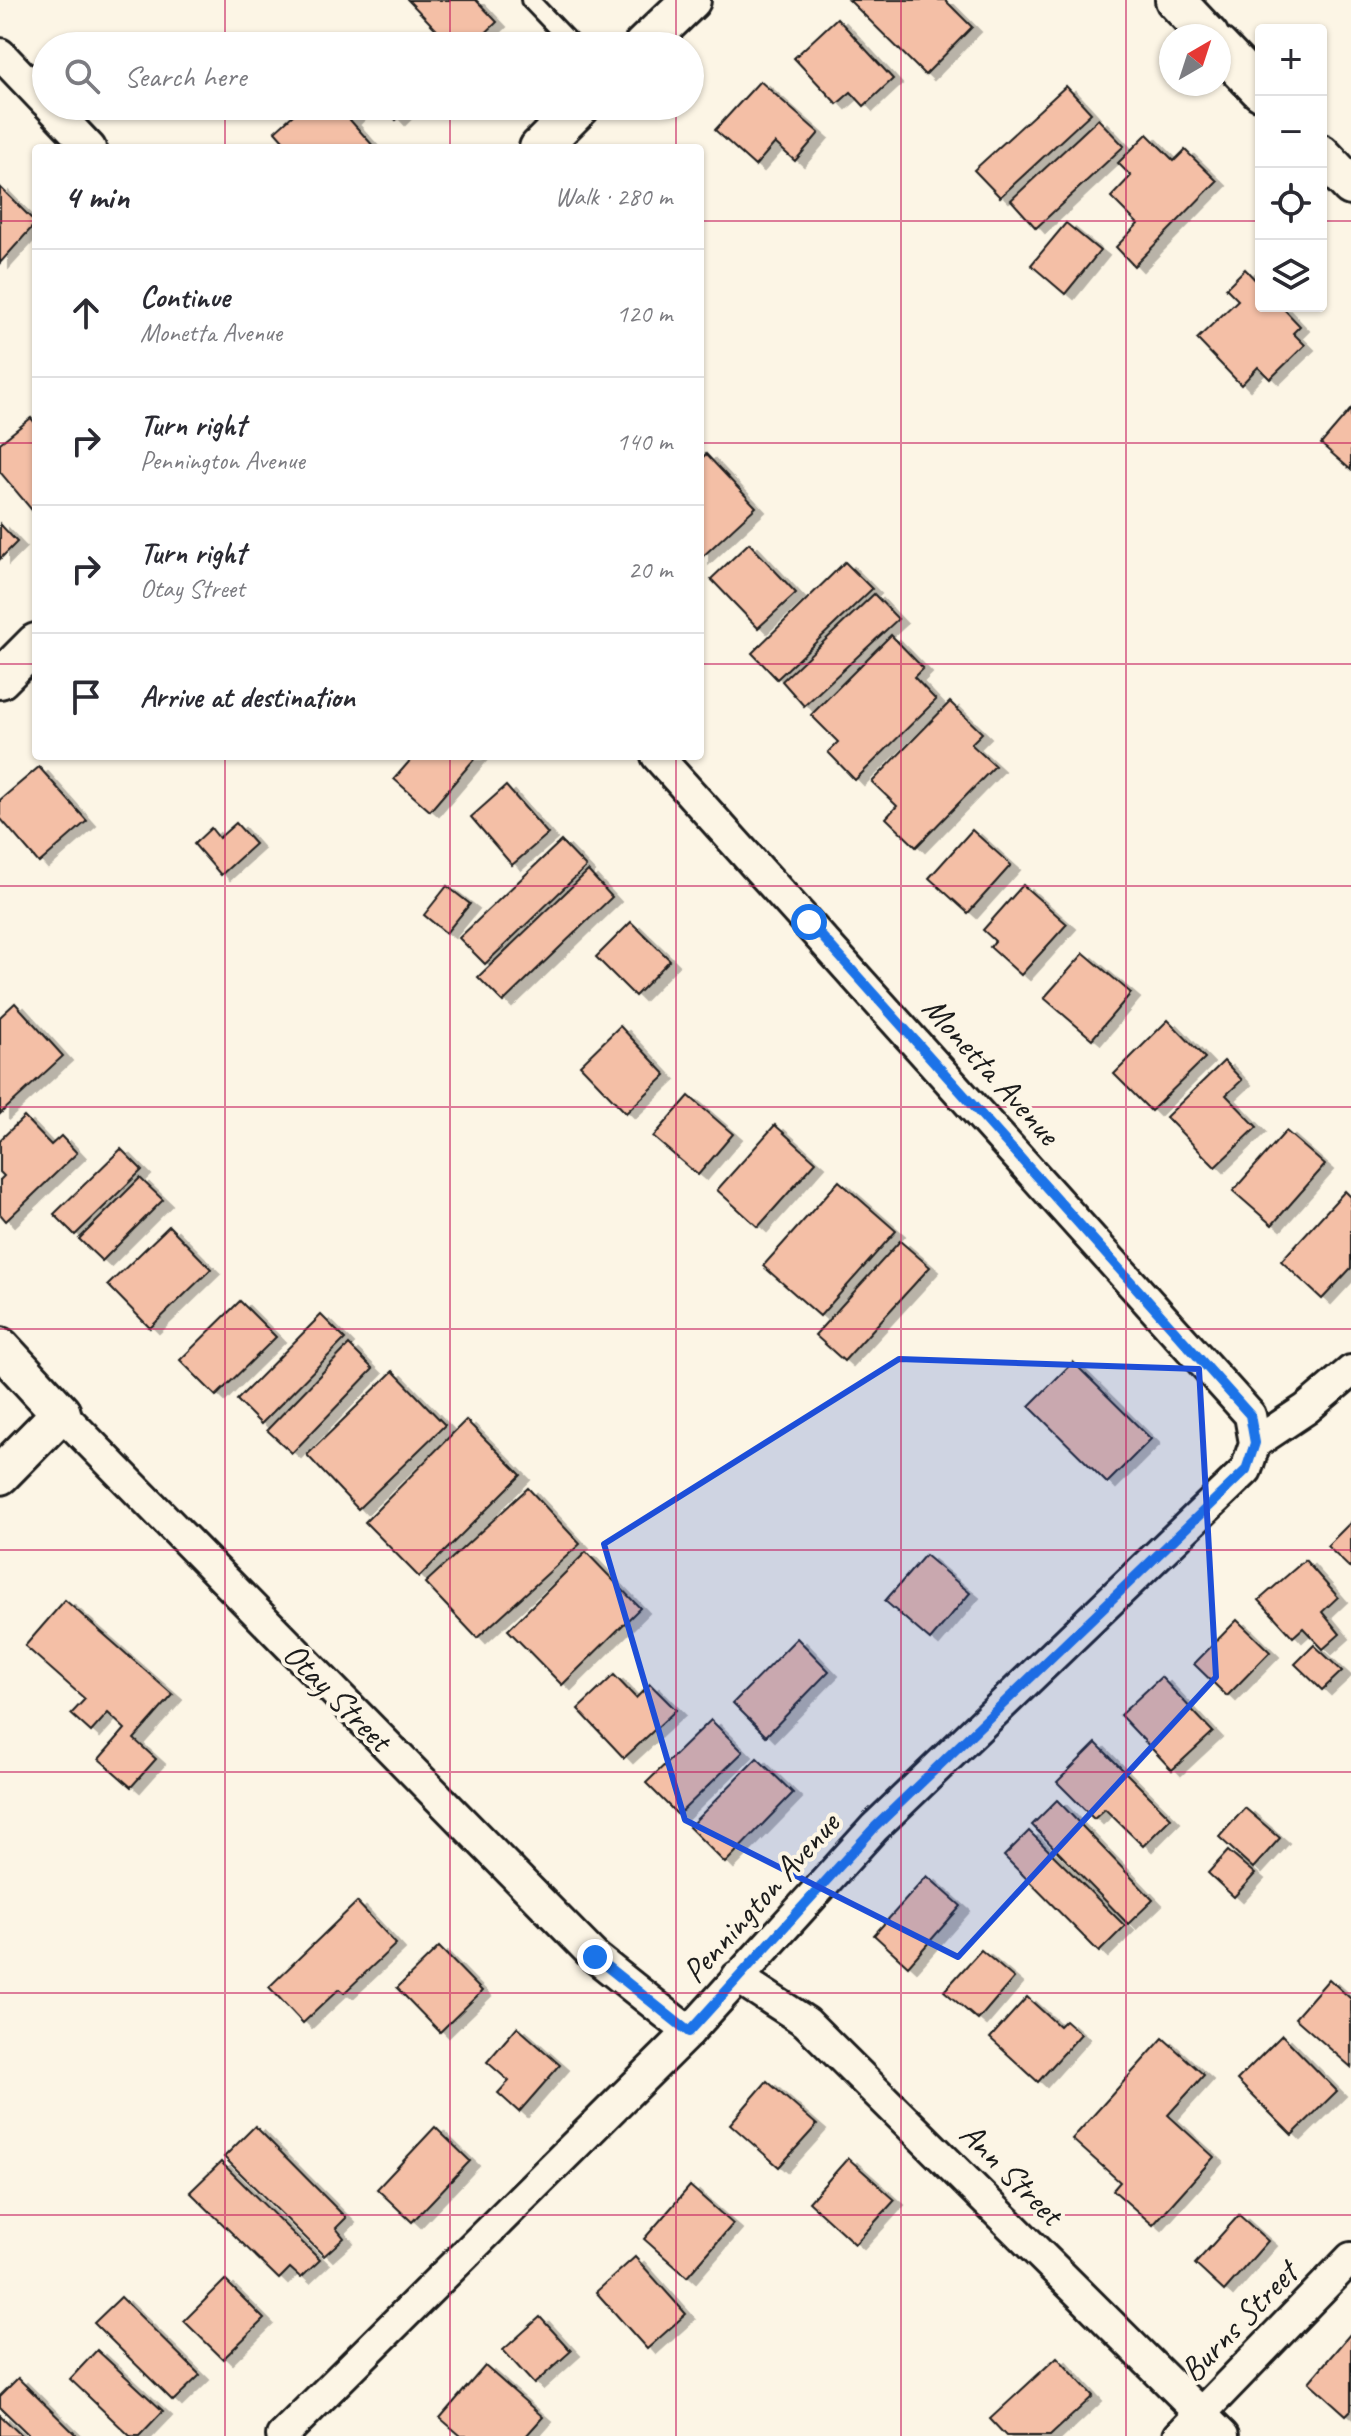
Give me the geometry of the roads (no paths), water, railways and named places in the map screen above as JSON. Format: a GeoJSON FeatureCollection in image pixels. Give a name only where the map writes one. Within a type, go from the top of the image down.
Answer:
{"type":"FeatureCollection","features":[{"type":"Feature","properties":{"kind":"street"},"geometry":{"type":"LineString","coordinates":[[658,32],[691,0]]}},
{"type":"Feature","properties":{"kind":"street"},"geometry":{"type":"LineString","coordinates":[[1175,0],[1198,24]]}},
{"type":"Feature","properties":{"kind":"street"},"geometry":{"type":"LineString","coordinates":[[0,54],[32,87]]}},
{"type":"Feature","properties":{"kind":"street"},"geometry":{"type":"LineString","coordinates":[[1231,60],[1255,85]]}},
{"type":"Feature","properties":{"kind":"street"},"geometry":{"type":"LineString","coordinates":[[63,120],[86,144]]}},
{"type":"Feature","properties":{"kind":"street"},"geometry":{"type":"LineString","coordinates":[[543,144],[567,120]]}},
{"type":"Feature","properties":{"kind":"street"},"geometry":{"type":"LineString","coordinates":[[1327,160],[1351,186]]}},
{"type":"Feature","properties":{"kind":"street"},"geometry":{"type":"LineString","coordinates":[[0,679],[32,647]]}},
{"type":"Feature","properties":{"kind":"street","name":"Monetta Avenue"},"geometry":{"type":"LineString","coordinates":[[661,760],[1250,1415],[1255,1443]]}},
{"type":"Feature","properties":{"kind":"street","name":"Otay Street"},"geometry":{"type":"LineString","coordinates":[[0,1347],[61,1413],[595,1957],[689,2032]]}},
{"type":"Feature","properties":{"kind":"street"},"geometry":{"type":"LineString","coordinates":[[1255,1443],[1306,1409],[1351,1371]]}},
{"type":"Feature","properties":{"kind":"street"},"geometry":{"type":"LineString","coordinates":[[0,1475],[61,1413]]}},
{"type":"Feature","properties":{"kind":"street","name":"Pennington Avenue"},"geometry":{"type":"LineString","coordinates":[[282,2436],[689,2032],[874,1828],[1246,1470],[1255,1443]]}},
{"type":"Feature","properties":{"kind":"street","name":"Ann Street"},"geometry":{"type":"LineString","coordinates":[[737,1977],[806,2022],[1223,2436]]}},
{"type":"Feature","properties":{"kind":"street","name":"Burns Street"},"geometry":{"type":"LineString","coordinates":[[1179,2436],[1351,2258]]}},
{"type":"Feature","properties":{"kind":"lane"},"geometry":{"type":"LineString","coordinates":[[530,0],[561,32]]}}]}
